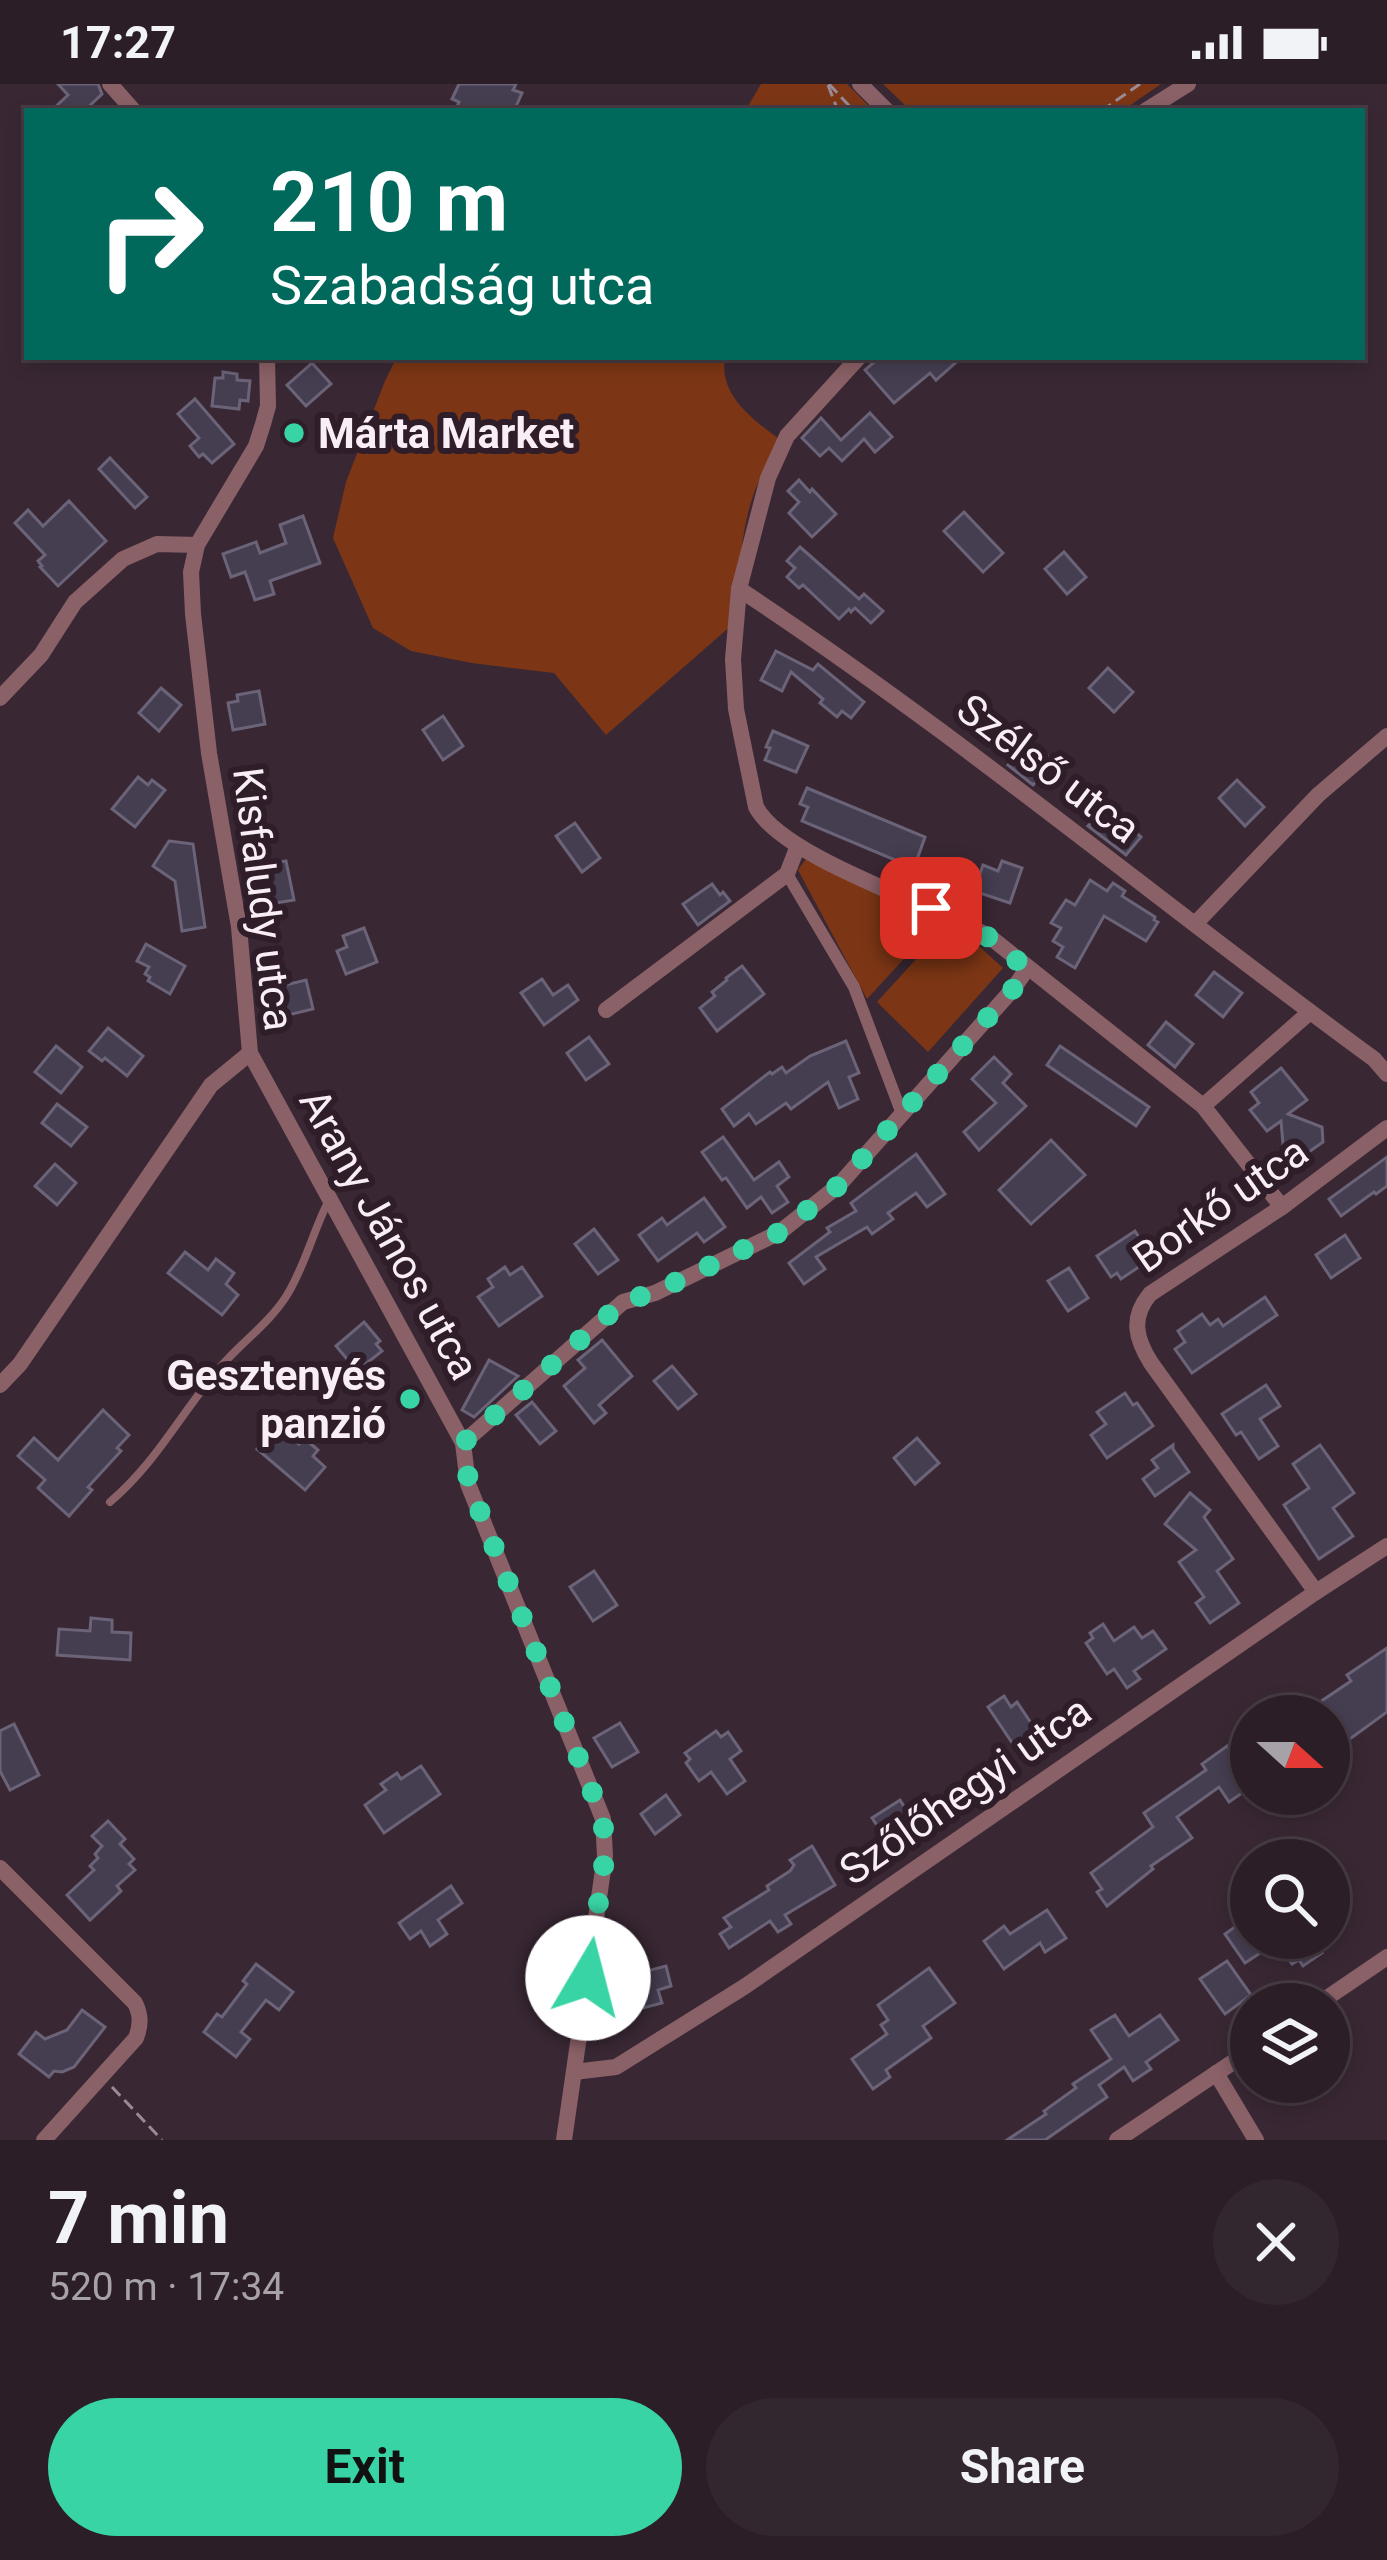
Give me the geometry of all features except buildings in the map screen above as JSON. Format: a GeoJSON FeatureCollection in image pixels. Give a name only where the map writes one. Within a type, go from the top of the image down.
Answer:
{"type":"FeatureCollection","features":[{"type":"Feature","properties":{"kind":"street"},"geometry":{"type":"LineString","coordinates":[[110,84],[131,108]]}},
{"type":"Feature","properties":{"kind":"street"},"geometry":{"type":"LineString","coordinates":[[860,84],[884,108]]}},
{"type":"Feature","properties":{"kind":"street"},"geometry":{"type":"LineString","coordinates":[[1150,108],[1188,84]]}},
{"type":"Feature","properties":{"kind":"street","name":"Kisfaludy utca"},"geometry":{"type":"LineString","coordinates":[[0,1385],[20,1364],[211,1085],[250,1053],[239,927],[209,753],[191,572],[196,544],[256,446],[268,406],[267,360]]}},
{"type":"Feature","properties":{"kind":"street"},"geometry":{"type":"LineString","coordinates":[[856,360],[787,436],[768,478],[739,589],[733,659],[736,709],[756,807],[763,820],[797,848],[960,920],[990,938],[1203,1106],[1282,1207]]}},
{"type":"Feature","properties":{"kind":"street"},"geometry":{"type":"LineString","coordinates":[[0,698],[41,655],[75,602],[123,559],[157,544],[196,544]]}},
{"type":"Feature","properties":{"kind":"street","name":"Szélső utca"},"geometry":{"type":"LineString","coordinates":[[739,589],[833,651],[1310,1012],[1380,1053],[1387,1075]]}},
{"type":"Feature","properties":{"kind":"street"},"geometry":{"type":"LineString","coordinates":[[1196,923],[1318,795],[1387,736]]}},
{"type":"Feature","properties":{"kind":"street"},"geometry":{"type":"LineString","coordinates":[[606,1010],[787,874],[797,848]]}},
{"type":"Feature","properties":{"kind":"street"},"geometry":{"type":"LineString","coordinates":[[787,874],[854,987],[902,1114]]}},
{"type":"Feature","properties":{"kind":"street"},"geometry":{"type":"LineString","coordinates":[[463,1443],[623,1302],[655,1292],[780,1232],[839,1185],[1027,969]]}},
{"type":"Feature","properties":{"kind":"street"},"geometry":{"type":"LineString","coordinates":[[1203,1106],[1310,1012]]}},
{"type":"Feature","properties":{"kind":"street","name":"Arany János utca"},"geometry":{"type":"LineString","coordinates":[[250,1053],[463,1443],[469,1484],[603,1819],[605,1856],[564,2140]]}},
{"type":"Feature","properties":{"kind":"street","name":"Borkő utca"},"geometry":{"type":"LineString","coordinates":[[1316,1592],[1151,1364],[1139,1343],[1136,1319],[1150,1294],[1282,1207],[1387,1128]]}},
{"type":"Feature","properties":{"kind":"street","name":"Szőlőhegyi utca"},"geometry":{"type":"LineString","coordinates":[[574,2072],[598,2071],[628,2061],[744,1987],[1387,1546]]}},
{"type":"Feature","properties":{"kind":"street"},"geometry":{"type":"LineString","coordinates":[[0,1868],[135,2003],[140,2019],[136,2038],[44,2140]]}},
{"type":"Feature","properties":{"kind":"street"},"geometry":{"type":"LineString","coordinates":[[1350,1983],[1387,1958]]}},
{"type":"Feature","properties":{"kind":"street"},"geometry":{"type":"LineString","coordinates":[[1117,2140],[1230,2064]]}},
{"type":"Feature","properties":{"kind":"street"},"geometry":{"type":"LineString","coordinates":[[1216,2073],[1256,2140]]}},
{"type":"Feature","properties":{"kind":"lane"},"geometry":{"type":"LineString","coordinates":[[110,1502],[141,1474],[216,1371],[280,1306],[329,1199]]}},
{"type":"Feature","properties":{"kind":"path"},"geometry":{"type":"LineString","coordinates":[[828,84],[851,108]]}},
{"type":"Feature","properties":{"kind":"path"},"geometry":{"type":"LineString","coordinates":[[1105,108],[1140,84]]}},
{"type":"Feature","properties":{"kind":"path"},"geometry":{"type":"LineString","coordinates":[[103,2077],[162,2140]]}},
{"type":"Feature","properties":{"kind":"shaded area"},"geometry":{"type":"Polygon","coordinates":[[[761,84],[847,84],[871,108],[747,108],[761,84]]]}},
{"type":"Feature","properties":{"kind":"shaded area"},"geometry":{"type":"Polygon","coordinates":[[[883,84],[1161,84],[1126,108],[908,108],[883,84]]]}},
{"type":"Feature","properties":{"kind":"shaded area"},"geometry":{"type":"Polygon","coordinates":[[[396,360],[725,360],[733,395],[750,416],[782,441],[757,486],[746,524],[740,618],[606,735],[554,673],[411,651],[373,628],[333,538],[346,482],[396,360]]]}},
{"type":"Feature","properties":{"kind":"shaded area"},"geometry":{"type":"Polygon","coordinates":[[[808,856],[945,914],[867,999],[798,870],[808,856]]]}},
{"type":"Feature","properties":{"kind":"shaded area"},"geometry":{"type":"Polygon","coordinates":[[[951,921],[1003,968],[928,1052],[877,1002],[951,921]]]}},
{"type":"Feature","properties":{"kind":"place","name":"Márta Market"},"geometry":{"type":"Point","coordinates":[294,433]}},
{"type":"Feature","properties":{"kind":"place","name":"Gesztenyés panzió"},"geometry":{"type":"Point","coordinates":[410,1399]}},
{"type":"Feature","properties":{"kind":"route"},"geometry":{"type":"LineString","coordinates":[[588,1978],[605,1856],[603,1819],[469,1484],[463,1443],[623,1302],[712,1267],[780,1232],[839,1185],[994,1011],[1027,969],[990,938],[931,908]]}}]}
